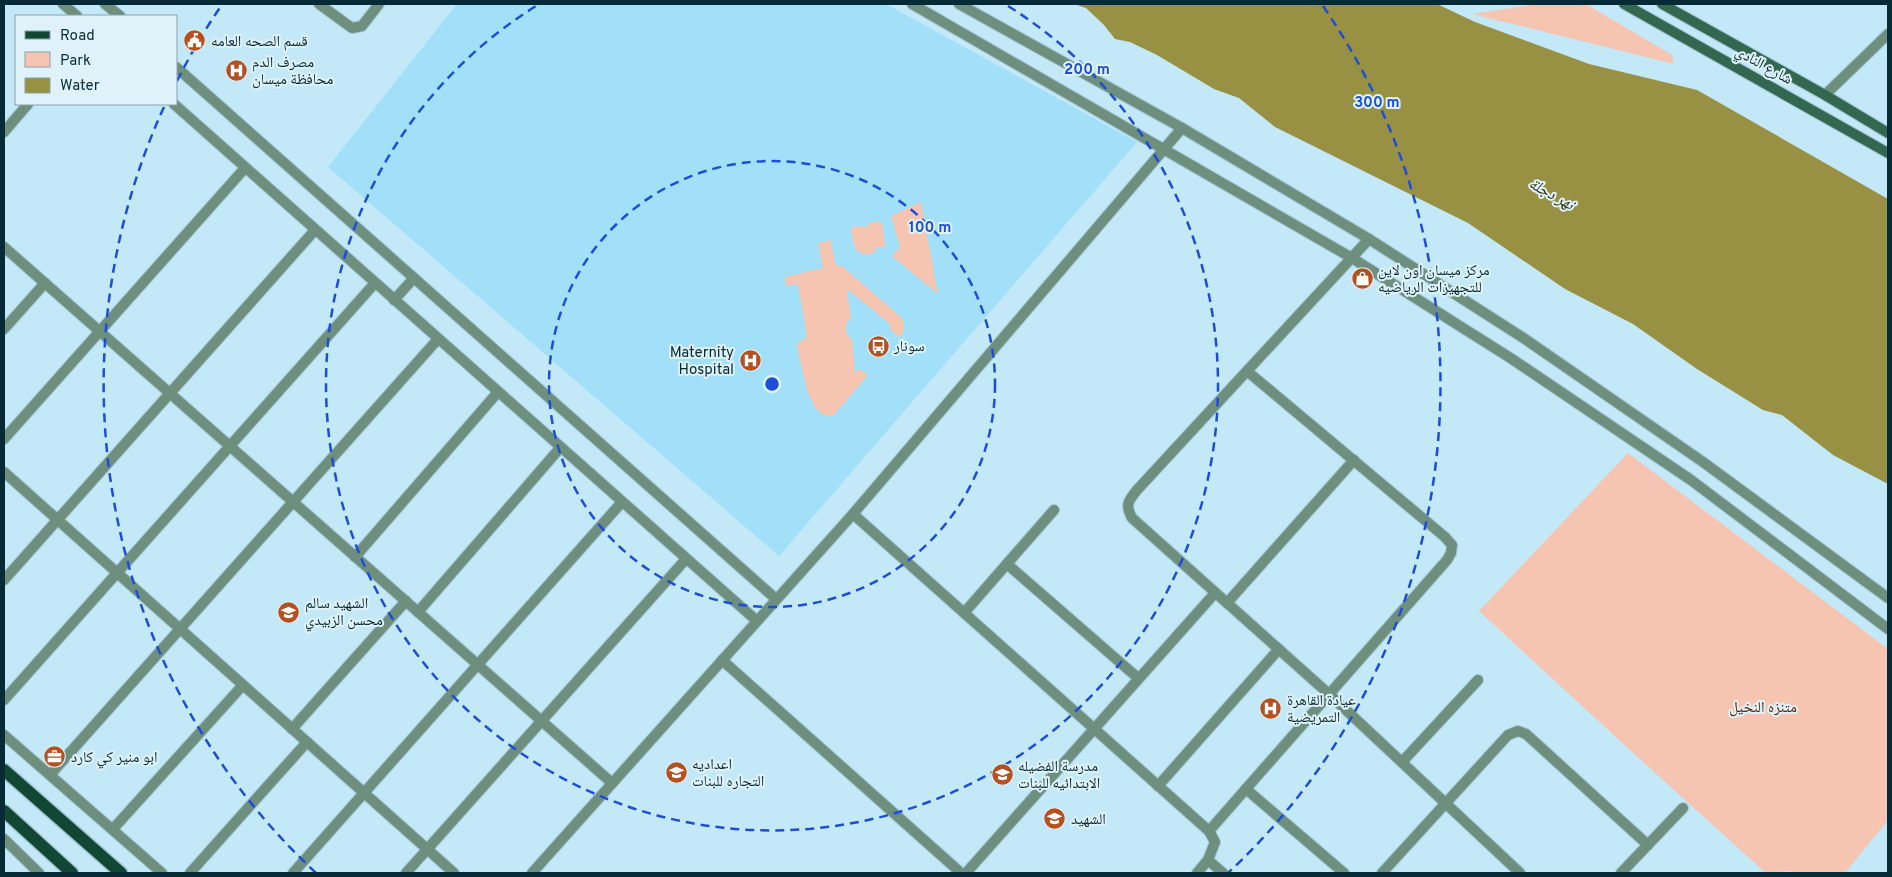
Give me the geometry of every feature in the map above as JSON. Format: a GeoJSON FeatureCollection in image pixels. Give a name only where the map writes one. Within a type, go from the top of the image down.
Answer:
{"type":"FeatureCollection","features":[{"type":"Feature","properties":{"kind":"main road","name":"شارع النادي"},"geometry":{"type":"LineString","coordinates":[[1624,4],[1888,153]]}},
{"type":"Feature","properties":{"kind":"main road","name":"شارع النادي"},"geometry":{"type":"LineString","coordinates":[[1662,4],[1825,95],[1888,133]]}},
{"type":"Feature","properties":{"kind":"main road"},"geometry":{"type":"LineString","coordinates":[[4,770],[121,873]]}},
{"type":"Feature","properties":{"kind":"main road"},"geometry":{"type":"LineString","coordinates":[[4,812],[72,873]]}},
{"type":"Feature","properties":{"kind":"street"},"geometry":{"type":"LineString","coordinates":[[63,4],[76,15]]}},
{"type":"Feature","properties":{"kind":"street"},"geometry":{"type":"LineString","coordinates":[[106,4],[119,15]]}},
{"type":"Feature","properties":{"kind":"street"},"geometry":{"type":"LineString","coordinates":[[319,4],[352,28],[362,26],[379,4]]}},
{"type":"Feature","properties":{"kind":"street"},"geometry":{"type":"LineString","coordinates":[[912,4],[1352,258],[1512,359],[1691,480],[1888,629]]}},
{"type":"Feature","properties":{"kind":"street"},"geometry":{"type":"LineString","coordinates":[[958,4],[1182,128],[1369,240],[1541,350],[1703,462],[1888,598]]}},
{"type":"Feature","properties":{"kind":"street"},"geometry":{"type":"LineString","coordinates":[[1825,95],[1888,34]]}},
{"type":"Feature","properties":{"kind":"street"},"geometry":{"type":"LineString","coordinates":[[178,69],[776,600]]}},
{"type":"Feature","properties":{"kind":"street"},"geometry":{"type":"LineString","coordinates":[[4,132],[27,105]]}},
{"type":"Feature","properties":{"kind":"street"},"geometry":{"type":"LineString","coordinates":[[175,105],[757,622]]}},
{"type":"Feature","properties":{"kind":"street"},"geometry":{"type":"LineString","coordinates":[[532,873],[853,514],[1182,128]]}},
{"type":"Feature","properties":{"kind":"street"},"geometry":{"type":"LineString","coordinates":[[4,439],[245,168]]}},
{"type":"Feature","properties":{"kind":"street"},"geometry":{"type":"LineString","coordinates":[[4,580],[315,230]]}},
{"type":"Feature","properties":{"kind":"street"},"geometry":{"type":"LineString","coordinates":[[1369,240],[1137,490],[1130,500],[1128,509],[1132,518],[1330,694],[1520,873]]}},
{"type":"Feature","properties":{"kind":"street"},"geometry":{"type":"LineString","coordinates":[[4,247],[612,783]]}},
{"type":"Feature","properties":{"kind":"street"},"geometry":{"type":"LineString","coordinates":[[394,300],[414,278]]}},
{"type":"Feature","properties":{"kind":"street"},"geometry":{"type":"LineString","coordinates":[[4,329],[45,283]]}},
{"type":"Feature","properties":{"kind":"street"},"geometry":{"type":"LineString","coordinates":[[4,700],[375,283]]}},
{"type":"Feature","properties":{"kind":"street"},"geometry":{"type":"LineString","coordinates":[[50,775],[438,339]]}},
{"type":"Feature","properties":{"kind":"street"},"geometry":{"type":"LineString","coordinates":[[1209,831],[1447,560],[1451,553],[1452,545],[1445,537],[1247,371]]}},
{"type":"Feature","properties":{"kind":"street"},"geometry":{"type":"LineString","coordinates":[[355,557],[498,392]]}},
{"type":"Feature","properties":{"kind":"street"},"geometry":{"type":"LineString","coordinates":[[418,612],[560,448]]}},
{"type":"Feature","properties":{"kind":"street"},"geometry":{"type":"LineString","coordinates":[[1227,603],[1354,460]]}},
{"type":"Feature","properties":{"kind":"street"},"geometry":{"type":"LineString","coordinates":[[4,472],[454,873]]}},
{"type":"Feature","properties":{"kind":"street"},"geometry":{"type":"LineString","coordinates":[[293,873],[622,502]]}},
{"type":"Feature","properties":{"kind":"street"},"geometry":{"type":"LineString","coordinates":[[964,613],[1054,510]]}},
{"type":"Feature","properties":{"kind":"street"},"geometry":{"type":"LineString","coordinates":[[853,514],[1209,831],[1215,842],[1208,860],[1196,873]]}},
{"type":"Feature","properties":{"kind":"street"},"geometry":{"type":"LineString","coordinates":[[406,873],[686,559]]}},
{"type":"Feature","properties":{"kind":"street"},"geometry":{"type":"LineString","coordinates":[[1007,564],[1138,678]]}},
{"type":"Feature","properties":{"kind":"street"},"geometry":{"type":"LineString","coordinates":[[966,873],[1215,592]]}},
{"type":"Feature","properties":{"kind":"street"},"geometry":{"type":"LineString","coordinates":[[292,729],[406,601]]}},
{"type":"Feature","properties":{"kind":"street"},"geometry":{"type":"LineString","coordinates":[[1158,786],[1279,649]]}},
{"type":"Feature","properties":{"kind":"street"},"geometry":{"type":"LineString","coordinates":[[722,660],[961,873]]}},
{"type":"Feature","properties":{"kind":"street"},"geometry":{"type":"LineString","coordinates":[[1402,762],[1478,680]]}},
{"type":"Feature","properties":{"kind":"street"},"geometry":{"type":"LineString","coordinates":[[113,829],[242,685]]}},
{"type":"Feature","properties":{"kind":"street"},"geometry":{"type":"LineString","coordinates":[[1382,873],[1508,735],[1518,732],[1526,734],[1648,845]]}},
{"type":"Feature","properties":{"kind":"street"},"geometry":{"type":"LineString","coordinates":[[4,735],[162,873]]}},
{"type":"Feature","properties":{"kind":"street"},"geometry":{"type":"LineString","coordinates":[[190,873],[307,742]]}},
{"type":"Feature","properties":{"kind":"street"},"geometry":{"type":"LineString","coordinates":[[1246,789],[1344,873]]}},
{"type":"Feature","properties":{"kind":"street"},"geometry":{"type":"LineString","coordinates":[[1621,873],[1683,808]]}},
{"type":"Feature","properties":{"kind":"street"},"geometry":{"type":"LineString","coordinates":[[4,839],[39,873]]}},
{"type":"Feature","properties":{"kind":"street"},"geometry":{"type":"LineString","coordinates":[[1208,860],[1223,873]]}},
{"type":"Feature","properties":{"kind":"shaded area","name":"Maternity Hospital"},"geometry":{"type":"Polygon","coordinates":[[[457,4],[886,4],[1137,142],[779,556],[328,167],[457,4]]]}},
{"type":"Feature","properties":{"kind":"green space"},"geometry":{"type":"Polygon","coordinates":[[[1538,4],[1586,4],[1672,55],[1674,64],[1472,14],[1538,4]]]}},
{"type":"Feature","properties":{"kind":"green space"},"geometry":{"type":"Polygon","coordinates":[[[921,202],[938,294],[892,256],[900,247],[891,216],[921,202]]]}},
{"type":"Feature","properties":{"kind":"green space"},"geometry":{"type":"Polygon","coordinates":[[[878,221],[882,224],[885,246],[877,247],[873,253],[863,254],[859,252],[854,245],[851,230],[854,226],[867,227],[869,223],[878,221]]]}},
{"type":"Feature","properties":{"kind":"green space"},"geometry":{"type":"Polygon","coordinates":[[[831,240],[835,265],[842,266],[902,318],[904,326],[904,331],[900,338],[890,329],[890,324],[847,289],[851,318],[846,329],[852,340],[855,373],[859,369],[868,375],[833,416],[824,415],[817,409],[807,389],[797,345],[807,338],[798,284],[786,286],[785,277],[823,268],[818,243],[831,240]]]}},
{"type":"Feature","properties":{"kind":"green space","name":"متنزه النخيل"},"geometry":{"type":"Polygon","coordinates":[[[1628,453],[1888,649],[1888,820],[1845,873],[1794,873],[1791,871],[1766,873],[1479,611],[1628,453]]]}},
{"type":"Feature","properties":{"kind":"water","name":"نهر دجلة"},"geometry":{"type":"Polygon","coordinates":[[[1074,4],[1437,4],[1475,22],[1589,64],[1697,90],[1888,199],[1888,484],[1833,455],[1782,415],[1763,410],[1697,369],[1633,324],[1565,289],[1468,223],[1275,127],[1239,98],[1214,89],[1157,55],[1130,42],[1115,39],[1104,25],[1086,8],[1074,4]]]}},
{"type":"Feature","properties":{"kind":"place","name":"قسم الصحه العامه"},"geometry":{"type":"Point","coordinates":[195,41]}},
{"type":"Feature","properties":{"kind":"place","name":"مصرف الدم محافظة ميسان"},"geometry":{"type":"Point","coordinates":[236,71]}},
{"type":"Feature","properties":{"kind":"place","name":"مركز ميسان اون لاين للتجهيزات الرياضيه"},"geometry":{"type":"Point","coordinates":[1362,279]}},
{"type":"Feature","properties":{"kind":"place","name":"سونار"},"geometry":{"type":"Point","coordinates":[878,346]}},
{"type":"Feature","properties":{"kind":"place","name":"Maternity Hospital"},"geometry":{"type":"Point","coordinates":[750,361]}},
{"type":"Feature","properties":{"kind":"place","name":"الشهيد سالم محسن الزبيدي"},"geometry":{"type":"Point","coordinates":[289,612]}},
{"type":"Feature","properties":{"kind":"place","name":"عيادة القاهرة التمريضية"},"geometry":{"type":"Point","coordinates":[1271,709]}},
{"type":"Feature","properties":{"kind":"place","name":"ابو منير كي كارد"},"geometry":{"type":"Point","coordinates":[55,757]}},
{"type":"Feature","properties":{"kind":"place","name":"اعداديه التجاره للبنات"},"geometry":{"type":"Point","coordinates":[676,773]}},
{"type":"Feature","properties":{"kind":"place","name":"مدرسة الفضيله الابتدائيه للبنات"},"geometry":{"type":"Point","coordinates":[1002,775]}},
{"type":"Feature","properties":{"kind":"place","name":"الشهيد"},"geometry":{"type":"Point","coordinates":[1055,819]}}]}
